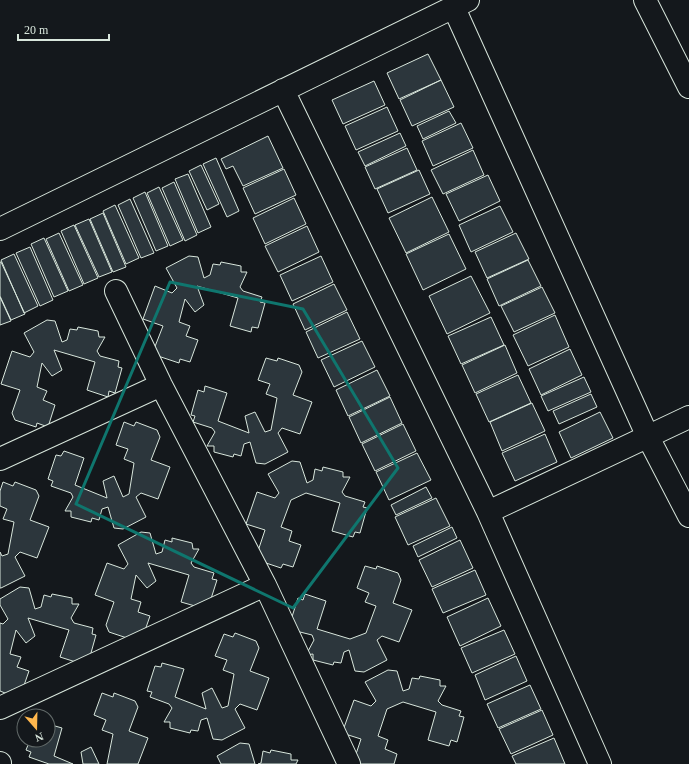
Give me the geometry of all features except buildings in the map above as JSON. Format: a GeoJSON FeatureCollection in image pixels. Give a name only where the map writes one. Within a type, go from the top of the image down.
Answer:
{"type":"FeatureCollection","features":[{"type":"Feature","properties":{"kind":"street"},"geometry":{"type":"LineString","coordinates":[[645,0],[689,87]]}},
{"type":"Feature","properties":{"kind":"street"},"geometry":{"type":"LineString","coordinates":[[0,229],[461,4],[648,437],[689,516]]}},
{"type":"Feature","properties":{"kind":"street"},"geometry":{"type":"LineString","coordinates":[[283,90],[488,512],[600,764]]}},
{"type":"Feature","properties":{"kind":"street"},"geometry":{"type":"LineString","coordinates":[[116,291],[161,385],[266,585],[349,764]]}},
{"type":"Feature","properties":{"kind":"street"},"geometry":{"type":"LineString","coordinates":[[0,459],[161,385]]}},
{"type":"Feature","properties":{"kind":"street"},"geometry":{"type":"LineString","coordinates":[[488,512],[689,417]]}},
{"type":"Feature","properties":{"kind":"street"},"geometry":{"type":"LineString","coordinates":[[0,708],[266,585]]}},
{"type":"Feature","properties":{"kind":"highlighted area"},"geometry":{"type":"Polygon","coordinates":[[[170,282],[303,309],[398,468],[293,608],[76,504],[170,282]]]}}]}
